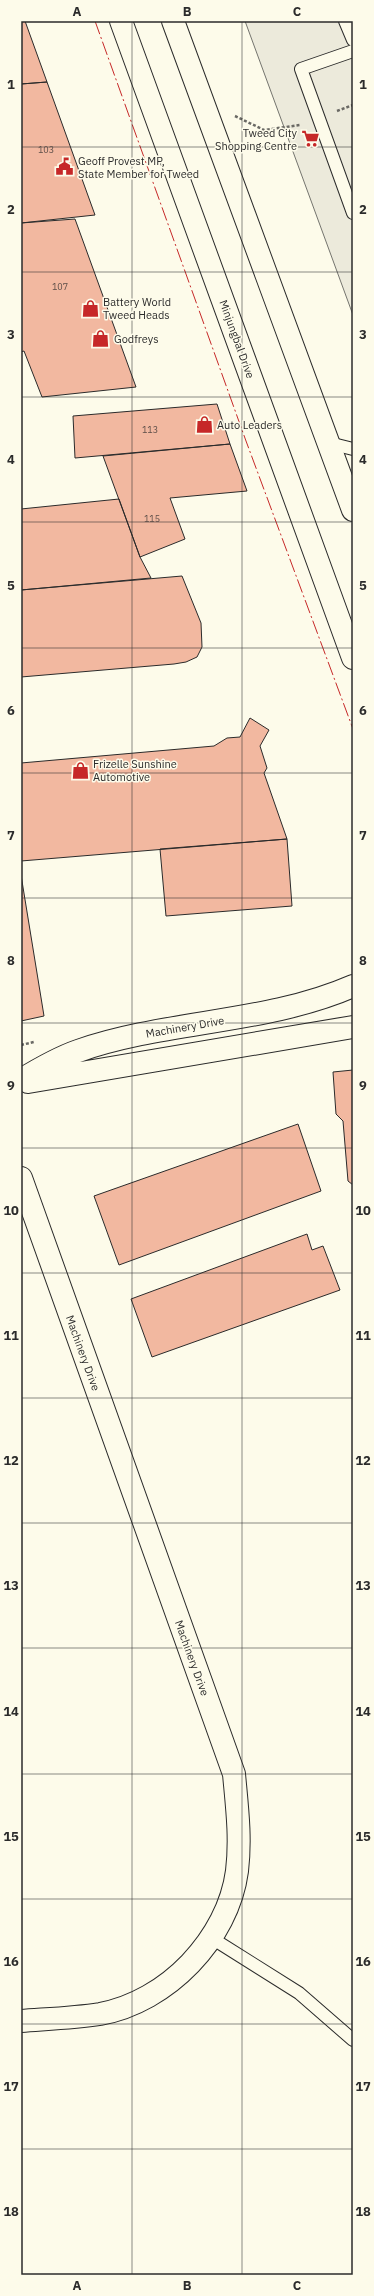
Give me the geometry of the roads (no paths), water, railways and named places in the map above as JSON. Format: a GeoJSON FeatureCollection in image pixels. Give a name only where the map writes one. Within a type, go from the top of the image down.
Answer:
{"type":"FeatureCollection","features":[{"type":"Feature","properties":{"kind":"street","name":"Minjungbal Drive"},"geometry":{"type":"LineString","coordinates":[[121,21],[353,658]]}},
{"type":"Feature","properties":{"kind":"street"},"geometry":{"type":"LineString","coordinates":[[173,21],[329,443],[351,496]]}},
{"type":"Feature","properties":{"kind":"street","name":"Machinery Drive"},"geometry":{"type":"LineString","coordinates":[[21,1080],[62,1058],[96,1046],[301,1005],[353,986]]}},
{"type":"Feature","properties":{"kind":"street"},"geometry":{"type":"LineString","coordinates":[[21,1084],[353,1027]]}},
{"type":"Feature","properties":{"kind":"street","name":"Machinery Drive"},"geometry":{"type":"LineString","coordinates":[[21,1178],[234,1774],[240,1836],[237,1873],[222,1919],[210,1938],[178,1975],[157,1990],[127,2006],[100,2014],[21,2021]]}},
{"type":"Feature","properties":{"kind":"lane"},"geometry":{"type":"LineString","coordinates":[[345,21],[353,40]]}},
{"type":"Feature","properties":{"kind":"lane"},"geometry":{"type":"LineString","coordinates":[[353,51],[301,70],[353,213]]}},
{"type":"Feature","properties":{"kind":"lane"},"geometry":{"type":"LineString","coordinates":[[329,443],[353,449]]}},
{"type":"Feature","properties":{"kind":"lane"},"geometry":{"type":"LineString","coordinates":[[210,1938],[299,1993],[353,2040]]}},
{"type":"Feature","properties":{"kind":"place","name":"Tweed City Shopping Centre"},"geometry":{"type":"Point","coordinates":[310,139]}},
{"type":"Feature","properties":{"kind":"place","name":"Geoff Provest MP, State Member for Tweed"},"geometry":{"type":"Point","coordinates":[65,167]}},
{"type":"Feature","properties":{"kind":"place","name":"Battery World Tweed Heads"},"geometry":{"type":"Point","coordinates":[90,308]}},
{"type":"Feature","properties":{"kind":"place","name":"Godfreys"},"geometry":{"type":"Point","coordinates":[101,339]}},
{"type":"Feature","properties":{"kind":"place","name":"Auto Leaders"},"geometry":{"type":"Point","coordinates":[204,425]}},
{"type":"Feature","properties":{"kind":"place","name":"Frizelle Sunshine Automotive"},"geometry":{"type":"Point","coordinates":[80,770]}}]}
